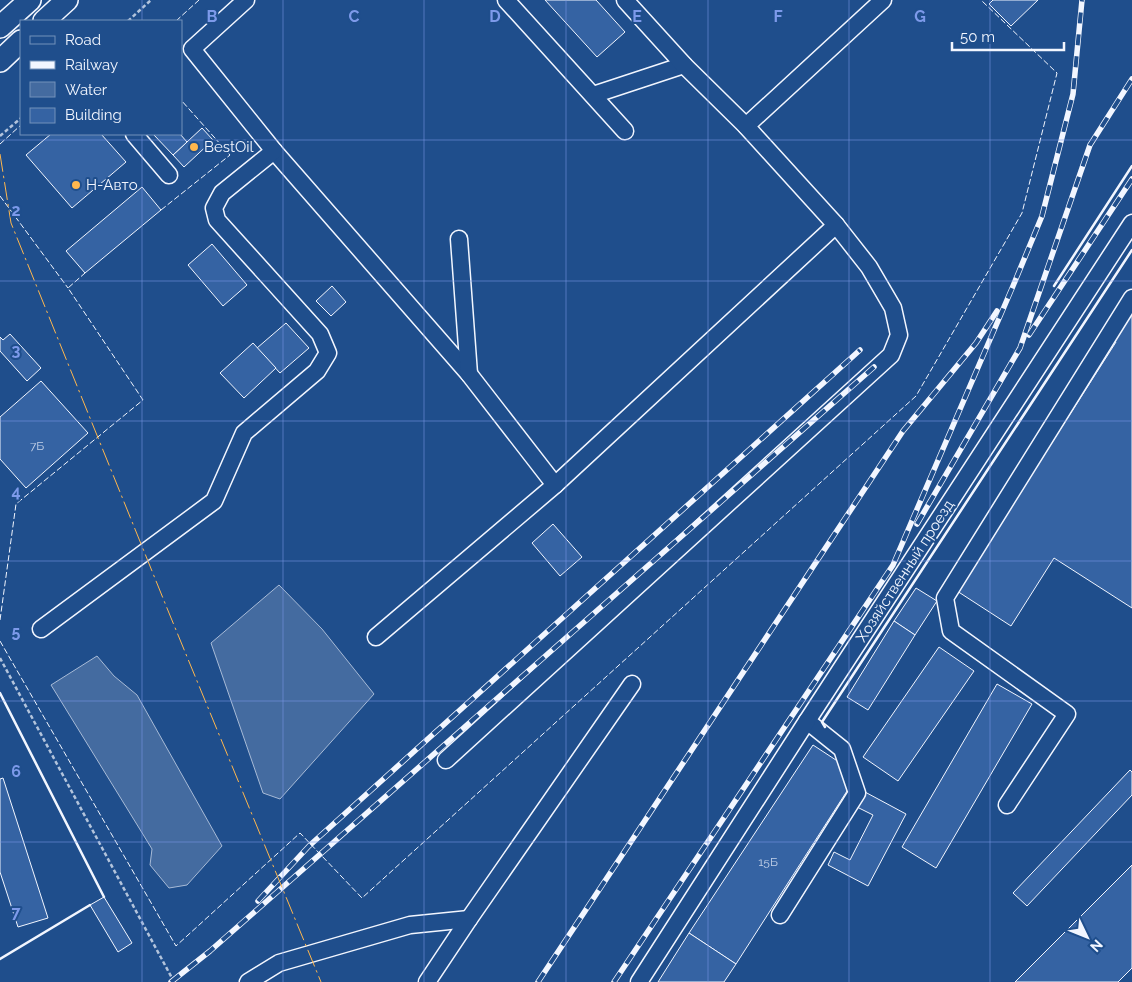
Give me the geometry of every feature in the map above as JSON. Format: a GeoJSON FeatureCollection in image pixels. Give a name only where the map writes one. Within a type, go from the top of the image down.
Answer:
{"type":"FeatureCollection","features":[{"type":"Feature","properties":{"kind":"main road"},"geometry":{"type":"LineString","coordinates":[[0,27],[30,0]]}},
{"type":"Feature","properties":{"kind":"main road"},"geometry":{"type":"LineString","coordinates":[[45,20],[67,0]]}},
{"type":"Feature","properties":{"kind":"main road"},"geometry":{"type":"LineString","coordinates":[[0,60],[20,42]]}},
{"type":"Feature","properties":{"kind":"street"},"geometry":{"type":"LineString","coordinates":[[246,0],[192,49],[274,151],[469,374],[555,485]]}},
{"type":"Feature","properties":{"kind":"street"},"geometry":{"type":"LineString","coordinates":[[506,0],[625,131]]}},
{"type":"Feature","properties":{"kind":"street"},"geometry":{"type":"LineString","coordinates":[[446,760],[891,355],[899,335],[893,308],[869,267],[836,225],[746,126],[684,65],[624,0]]}},
{"type":"Feature","properties":{"kind":"street"},"geometry":{"type":"LineString","coordinates":[[746,126],[883,0]]}},
{"type":"Feature","properties":{"kind":"street"},"geometry":{"type":"LineString","coordinates":[[592,95],[684,65]]}},
{"type":"Feature","properties":{"kind":"street"},"geometry":{"type":"LineString","coordinates":[[135,135],[169,175]]}},
{"type":"Feature","properties":{"kind":"street"},"geometry":{"type":"LineString","coordinates":[[41,629],[214,501],[244,432],[317,371],[328,353],[320,334],[217,220],[214,208],[222,192],[274,151]]}},
{"type":"Feature","properties":{"kind":"street","name":"Хозяйственный проезд"},"geometry":{"type":"LineString","coordinates":[[639,982],[1132,223]]}},
{"type":"Feature","properties":{"kind":"street"},"geometry":{"type":"LineString","coordinates":[[376,636],[555,485],[836,225]]}},
{"type":"Feature","properties":{"kind":"street"},"geometry":{"type":"LineString","coordinates":[[459,239],[469,374]]}},
{"type":"Feature","properties":{"kind":"street"},"geometry":{"type":"LineString","coordinates":[[1007,805],[1067,714],[951,631],[945,598],[1132,298]]}},
{"type":"Feature","properties":{"kind":"street"},"geometry":{"type":"LineString","coordinates":[[427,982],[632,684]]}},
{"type":"Feature","properties":{"kind":"street"},"geometry":{"type":"LineString","coordinates":[[780,915],[858,793],[842,749],[807,722]]}},
{"type":"Feature","properties":{"kind":"street"},"geometry":{"type":"LineString","coordinates":[[248,982],[279,963],[410,925],[469,919]]}},
{"type":"Feature","properties":{"kind":"path"},"geometry":{"type":"LineString","coordinates":[[129,20],[151,0]]}},
{"type":"Feature","properties":{"kind":"path"},"geometry":{"type":"LineString","coordinates":[[0,136],[20,119]]}},
{"type":"Feature","properties":{"kind":"path"},"geometry":{"type":"LineString","coordinates":[[0,658],[173,982]]}},
{"type":"Feature","properties":{"kind":"water"},"geometry":{"type":"Polygon","coordinates":[[[279,585],[322,629],[374,694],[280,799],[263,793],[211,643],[279,585]]]}},
{"type":"Feature","properties":{"kind":"water"},"geometry":{"type":"Polygon","coordinates":[[[97,656],[114,676],[137,695],[222,846],[187,885],[169,888],[150,865],[152,849],[51,685],[97,656]]]}},
{"type":"Feature","properties":{"kind":"building"},"geometry":{"type":"Polygon","coordinates":[[[545,0],[596,0],[625,32],[597,57],[545,0]]]}},
{"type":"Feature","properties":{"kind":"building"},"geometry":{"type":"Polygon","coordinates":[[[993,0],[1038,0],[1011,26],[989,4],[993,0]]]}},
{"type":"Feature","properties":{"kind":"building"},"geometry":{"type":"Polygon","coordinates":[[[202,128],[213,140],[184,167],[173,155],[202,128]]]}},
{"type":"Feature","properties":{"kind":"building","name":"Н-Авто"},"geometry":{"type":"Polygon","coordinates":[[[50,135],[102,135],[126,162],[72,208],[26,155],[50,135]]]}},
{"type":"Feature","properties":{"kind":"building"},"geometry":{"type":"Polygon","coordinates":[[[154,135],[181,135],[187,142],[173,155],[154,135]]]}},
{"type":"Feature","properties":{"kind":"building"},"geometry":{"type":"Polygon","coordinates":[[[142,187],[161,210],[85,273],[66,251],[142,187]]]}},
{"type":"Feature","properties":{"kind":"building"},"geometry":{"type":"Polygon","coordinates":[[[212,244],[247,285],[223,306],[188,265],[212,244]]]}},
{"type":"Feature","properties":{"kind":"building"},"geometry":{"type":"Polygon","coordinates":[[[332,286],[346,302],[331,316],[316,301],[332,286]]]}},
{"type":"Feature","properties":{"kind":"building"},"geometry":{"type":"Polygon","coordinates":[[[1132,307],[1132,608],[1054,558],[1011,626],[957,591],[1116,342],[1112,339],[1132,307]]]}},
{"type":"Feature","properties":{"kind":"building"},"geometry":{"type":"Polygon","coordinates":[[[286,323],[309,348],[280,373],[257,348],[286,323]]]}},
{"type":"Feature","properties":{"kind":"building"},"geometry":{"type":"Polygon","coordinates":[[[10,334],[41,368],[27,381],[0,351],[0,337],[3,340],[10,334]]]}},
{"type":"Feature","properties":{"kind":"building"},"geometry":{"type":"Polygon","coordinates":[[[253,343],[276,368],[244,398],[220,373],[253,343]]]}},
{"type":"Feature","properties":{"kind":"building"},"geometry":{"type":"Polygon","coordinates":[[[41,381],[88,433],[26,488],[0,459],[0,417],[41,381]]]}},
{"type":"Feature","properties":{"kind":"building"},"geometry":{"type":"Polygon","coordinates":[[[553,524],[582,557],[560,576],[532,543],[553,524]]]}},
{"type":"Feature","properties":{"kind":"building"},"geometry":{"type":"Polygon","coordinates":[[[916,588],[937,601],[915,635],[894,621],[916,588]]]}},
{"type":"Feature","properties":{"kind":"building"},"geometry":{"type":"Polygon","coordinates":[[[894,621],[915,635],[868,710],[847,697],[894,621]]]}},
{"type":"Feature","properties":{"kind":"building"},"geometry":{"type":"Polygon","coordinates":[[[939,647],[974,671],[898,781],[863,757],[939,647]]]}},
{"type":"Feature","properties":{"kind":"building"},"geometry":{"type":"Polygon","coordinates":[[[997,684],[1032,704],[936,868],[902,847],[997,684]]]}},
{"type":"Feature","properties":{"kind":"building"},"geometry":{"type":"Polygon","coordinates":[[[813,745],[842,764],[847,791],[736,964],[689,933],[813,745]]]}},
{"type":"Feature","properties":{"kind":"building"},"geometry":{"type":"Polygon","coordinates":[[[1130,770],[1132,772],[1132,795],[1027,906],[1013,893],[1130,770]]]}},
{"type":"Feature","properties":{"kind":"building"},"geometry":{"type":"Polygon","coordinates":[[[3,778],[48,918],[18,927],[0,872],[0,779],[3,778]]]}},
{"type":"Feature","properties":{"kind":"building"},"geometry":{"type":"Polygon","coordinates":[[[865,792],[906,814],[868,886],[828,865],[834,852],[850,860],[873,815],[857,807],[865,792]]]}},
{"type":"Feature","properties":{"kind":"building"},"geometry":{"type":"Polygon","coordinates":[[[1132,865],[1132,968],[1118,982],[1015,982],[1132,865]]]}},
{"type":"Feature","properties":{"kind":"building"},"geometry":{"type":"Polygon","coordinates":[[[104,897],[132,943],[118,952],[90,905],[104,897]]]}},
{"type":"Feature","properties":{"kind":"building"},"geometry":{"type":"Polygon","coordinates":[[[689,933],[736,964],[724,982],[658,982],[689,933]]]}},
{"type":"Feature","properties":{"kind":"railway"},"geometry":{"type":"LineString","coordinates":[[614,982],[893,565],[1042,216],[1073,94],[1082,0]]}},
{"type":"Feature","properties":{"kind":"railway"},"geometry":{"type":"LineString","coordinates":[[917,524],[1020,348],[1090,145],[1132,79]]}},
{"type":"Feature","properties":{"kind":"railway"},"geometry":{"type":"LineString","coordinates":[[1029,335],[1132,179]]}},
{"type":"Feature","properties":{"kind":"railway"},"geometry":{"type":"LineString","coordinates":[[538,982],[903,431],[976,343],[997,311]]}},
{"type":"Feature","properties":{"kind":"railway"},"geometry":{"type":"LineString","coordinates":[[258,901],[309,846],[860,350]]}},
{"type":"Feature","properties":{"kind":"railway"},"geometry":{"type":"LineString","coordinates":[[171,982],[210,951],[874,367]]}},
{"type":"Feature","properties":{"kind":"fence"},"geometry":{"type":"LineString","coordinates":[[177,20],[199,0]]}},
{"type":"Feature","properties":{"kind":"fence"},"geometry":{"type":"LineString","coordinates":[[0,641],[176,946],[300,833],[362,898],[916,396],[1022,213],[1057,73],[981,0]]}},
{"type":"Feature","properties":{"kind":"fence"},"geometry":{"type":"LineString","coordinates":[[161,210],[230,155],[182,101]]}},
{"type":"Feature","properties":{"kind":"fence"},"geometry":{"type":"LineString","coordinates":[[0,144],[20,126]]}},
{"type":"Feature","properties":{"kind":"fence"},"geometry":{"type":"LineString","coordinates":[[0,196],[68,288]]}},
{"type":"Feature","properties":{"kind":"fence"},"geometry":{"type":"LineString","coordinates":[[0,620],[16,504],[143,400],[68,288],[85,273]]}},
{"type":"Feature","properties":{"kind":"wall"},"geometry":{"type":"LineString","coordinates":[[1054,286],[1132,166]]}},
{"type":"Feature","properties":{"kind":"wall"},"geometry":{"type":"LineString","coordinates":[[825,727],[822,722],[1132,250]]}},
{"type":"Feature","properties":{"kind":"wall"},"geometry":{"type":"LineString","coordinates":[[0,693],[104,897]]}},
{"type":"Feature","properties":{"kind":"wall"},"geometry":{"type":"LineString","coordinates":[[0,959],[90,905]]}},
{"type":"Feature","properties":{"kind":"power"},"geometry":{"type":"LineString","coordinates":[[0,154],[11,223],[321,982]]}},
{"type":"Feature","properties":{"kind":"place","name":"BestOil"},"geometry":{"type":"Point","coordinates":[194,147]}},
{"type":"Feature","properties":{"kind":"place","name":"Н-Авто"},"geometry":{"type":"Point","coordinates":[76,185]}}]}
